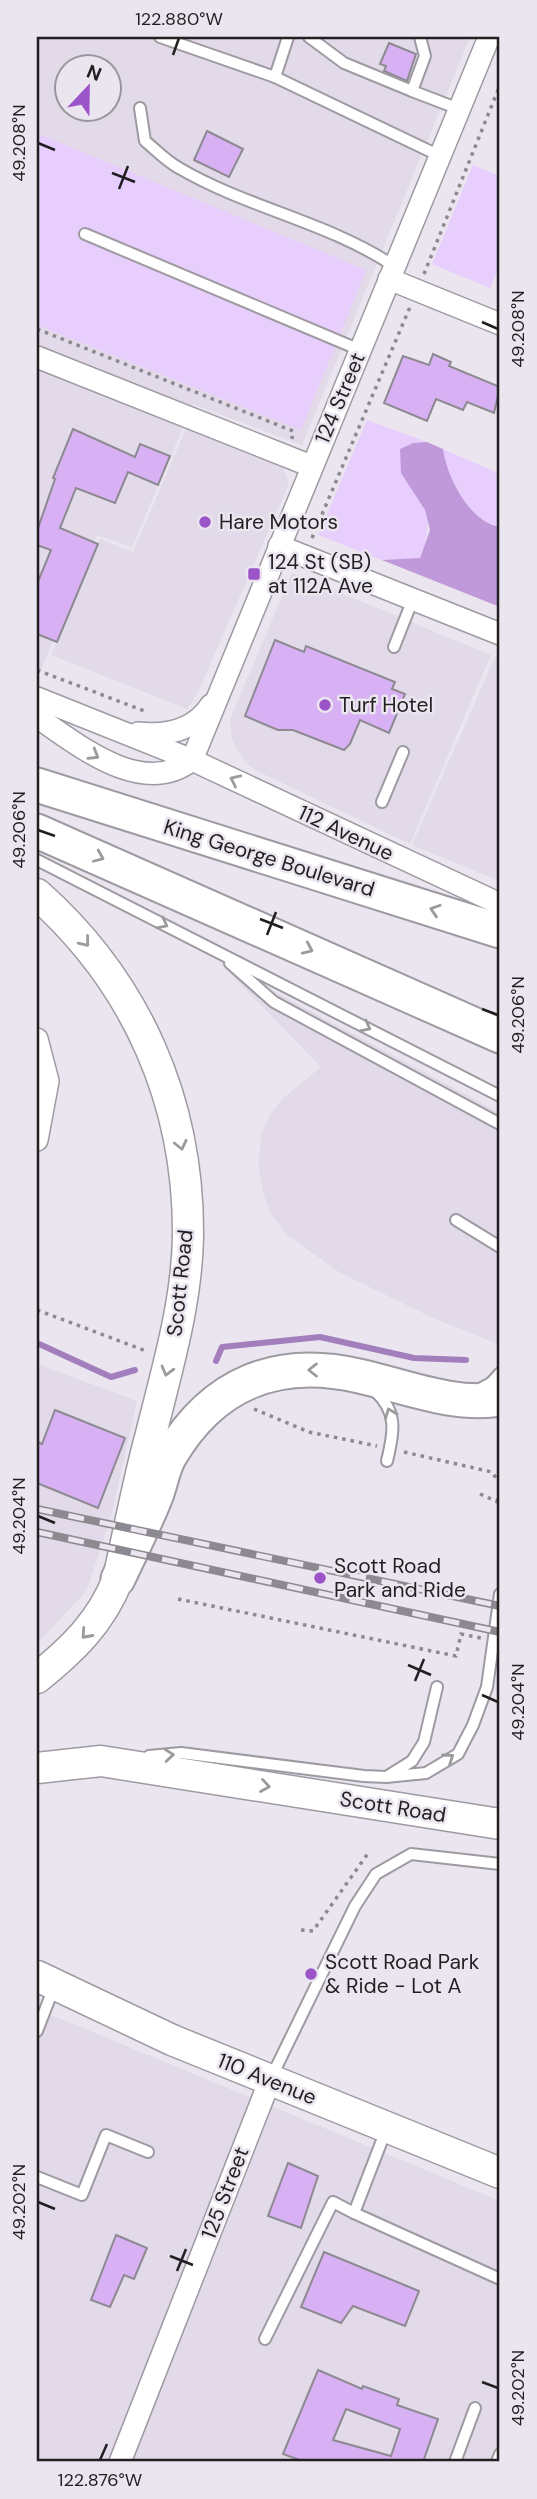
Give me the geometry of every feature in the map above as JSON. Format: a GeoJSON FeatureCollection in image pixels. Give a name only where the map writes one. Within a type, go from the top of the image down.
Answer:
{"type":"FeatureCollection","features":[{"type":"Feature","properties":{"kind":"main road","name":"King George Boulevard"},"geometry":{"type":"LineString","coordinates":[[37,785],[500,931]]}},
{"type":"Feature","properties":{"kind":"main road"},"geometry":{"type":"LineString","coordinates":[[37,831],[500,1036]]}},
{"type":"Feature","properties":{"kind":"main road","name":"Scott Road"},"geometry":{"type":"LineString","coordinates":[[37,894],[68,922],[119,986],[152,1048],[183,1152],[188,1237],[179,1310],[118,1578],[108,1604],[96,1624],[73,1649],[37,1678]]}},
{"type":"Feature","properties":{"kind":"main road"},"geometry":{"type":"LineString","coordinates":[[118,1578],[156,1495],[168,1458],[192,1422],[222,1396],[253,1378],[286,1371],[321,1370],[358,1375],[460,1399],[500,1399]]}},
{"type":"Feature","properties":{"kind":"main road","name":"Scott Road"},"geometry":{"type":"LineString","coordinates":[[37,1768],[101,1761],[500,1824]]}},
{"type":"Feature","properties":{"kind":"main road","name":"110 Avenue"},"geometry":{"type":"LineString","coordinates":[[46,1980],[172,2040],[500,2173]]}},
{"type":"Feature","properties":{"kind":"street","name":"124 Street"},"geometry":{"type":"LineString","coordinates":[[192,760],[489,37]]}},
{"type":"Feature","properties":{"kind":"street"},"geometry":{"type":"LineString","coordinates":[[392,272],[500,324]]}},
{"type":"Feature","properties":{"kind":"street"},"geometry":{"type":"LineString","coordinates":[[37,357],[312,466]]}},
{"type":"Feature","properties":{"kind":"street"},"geometry":{"type":"LineString","coordinates":[[279,546],[500,634]]}},
{"type":"Feature","properties":{"kind":"street"},"geometry":{"type":"LineString","coordinates":[[122,731],[157,734],[176,732],[201,717],[218,694]]}},
{"type":"Feature","properties":{"kind":"street","name":"112 Avenue"},"geometry":{"type":"LineString","coordinates":[[37,698],[192,760],[500,904]]}},
{"type":"Feature","properties":{"kind":"street"},"geometry":{"type":"LineString","coordinates":[[37,717],[98,758],[125,770],[171,770],[192,760]]}},
{"type":"Feature","properties":{"kind":"street"},"geometry":{"type":"LineString","coordinates":[[37,1039],[48,1081],[37,1140]]}},
{"type":"Feature","properties":{"kind":"street","name":"125 Street"},"geometry":{"type":"LineString","coordinates":[[120,2462],[270,2080]]}},
{"type":"Feature","properties":{"kind":"lane"},"geometry":{"type":"LineString","coordinates":[[160,37],[275,77],[440,156]]}},
{"type":"Feature","properties":{"kind":"lane"},"geometry":{"type":"LineString","coordinates":[[275,77],[288,37]]}},
{"type":"Feature","properties":{"kind":"lane"},"geometry":{"type":"LineString","coordinates":[[309,37],[344,63],[459,110]]}},
{"type":"Feature","properties":{"kind":"lane"},"geometry":{"type":"LineString","coordinates":[[412,90],[425,56],[420,37]]}},
{"type":"Feature","properties":{"kind":"lane"},"geometry":{"type":"LineString","coordinates":[[141,108],[145,141],[177,167],[313,227],[349,239],[392,272]]}},
{"type":"Feature","properties":{"kind":"lane"},"geometry":{"type":"LineString","coordinates":[[85,234],[360,350]]}},
{"type":"Feature","properties":{"kind":"lane"},"geometry":{"type":"LineString","coordinates":[[394,647],[413,599]]}},
{"type":"Feature","properties":{"kind":"lane"},"geometry":{"type":"LineString","coordinates":[[382,802],[402,752]]}},
{"type":"Feature","properties":{"kind":"lane"},"geometry":{"type":"LineString","coordinates":[[37,860],[500,1096]]}},
{"type":"Feature","properties":{"kind":"lane"},"geometry":{"type":"LineString","coordinates":[[218,951],[274,1002],[500,1124]]}},
{"type":"Feature","properties":{"kind":"lane"},"geometry":{"type":"LineString","coordinates":[[456,1220],[500,1247]]}},
{"type":"Feature","properties":{"kind":"lane"},"geometry":{"type":"LineString","coordinates":[[460,1399],[491,1383],[500,1373]]}},
{"type":"Feature","properties":{"kind":"lane"},"geometry":{"type":"LineString","coordinates":[[358,1375],[384,1400],[392,1413],[394,1426],[387,1461]]}},
{"type":"Feature","properties":{"kind":"lane"},"geometry":{"type":"LineString","coordinates":[[101,1761],[181,1754],[386,1777],[426,1773],[458,1754],[473,1725],[487,1688],[500,1594]]}},
{"type":"Feature","properties":{"kind":"lane"},"geometry":{"type":"LineString","coordinates":[[386,1777],[412,1761],[424,1742],[437,1686]]}},
{"type":"Feature","properties":{"kind":"lane"},"geometry":{"type":"LineString","coordinates":[[487,1688],[500,1690]]}},
{"type":"Feature","properties":{"kind":"lane"},"geometry":{"type":"LineString","coordinates":[[270,2080],[355,1906],[376,1874],[411,1854],[500,1864]]}},
{"type":"Feature","properties":{"kind":"lane"},"geometry":{"type":"LineString","coordinates":[[37,2031],[46,1980]]}},
{"type":"Feature","properties":{"kind":"lane"},"geometry":{"type":"LineString","coordinates":[[355,2213],[387,2127]]}},
{"type":"Feature","properties":{"kind":"lane"},"geometry":{"type":"LineString","coordinates":[[37,2177],[82,2195],[106,2135],[148,2152]]}},
{"type":"Feature","properties":{"kind":"lane"},"geometry":{"type":"LineString","coordinates":[[265,2339],[332,2202],[500,2279]]}},
{"type":"Feature","properties":{"kind":"lane"},"geometry":{"type":"LineString","coordinates":[[455,2462],[475,2408]]}},
{"type":"Feature","properties":{"kind":"lane"},"geometry":{"type":"LineString","coordinates":[[497,2462],[500,2454]]}},
{"type":"Feature","properties":{"kind":"path"},"geometry":{"type":"LineString","coordinates":[[421,281],[500,85]]}},
{"type":"Feature","properties":{"kind":"path"},"geometry":{"type":"LineString","coordinates":[[310,544],[412,302]]}},
{"type":"Feature","properties":{"kind":"path"},"geometry":{"type":"LineString","coordinates":[[37,329],[293,431],[290,444]]}},
{"type":"Feature","properties":{"kind":"path"},"geometry":{"type":"LineString","coordinates":[[37,670],[159,717]]}},
{"type":"Feature","properties":{"kind":"path"},"geometry":{"type":"LineString","coordinates":[[37,1310],[150,1353]]}},
{"type":"Feature","properties":{"kind":"path"},"geometry":{"type":"LineString","coordinates":[[250,1407],[309,1432],[378,1446]]}},
{"type":"Feature","properties":{"kind":"path"},"geometry":{"type":"LineString","coordinates":[[404,1452],[492,1472],[500,1485],[499,1502],[480,1494]]}},
{"type":"Feature","properties":{"kind":"path"},"geometry":{"type":"LineString","coordinates":[[178,1599],[456,1656],[461,1634],[494,1640]]}},
{"type":"Feature","properties":{"kind":"path"},"geometry":{"type":"LineString","coordinates":[[301,1930],[313,1931],[369,1852]]}},
{"type":"Feature","properties":{"kind":"shaded area"},"geometry":{"type":"Polygon","coordinates":[[[37,37],[470,37],[302,445],[193,404],[132,547],[97,535],[41,670],[37,669],[37,37]]]}},
{"type":"Feature","properties":{"kind":"shaded area"},"geometry":{"type":"Polygon","coordinates":[[[37,133],[366,270],[301,430],[37,325],[37,133]]]}},
{"type":"Feature","properties":{"kind":"shaded area"},"geometry":{"type":"Polygon","coordinates":[[[473,165],[500,176],[500,264],[490,288],[432,264],[473,165]]]}},
{"type":"Feature","properties":{"kind":"shaded area"},"geometry":{"type":"Polygon","coordinates":[[[367,420],[427,442],[413,443],[401,473],[426,513],[427,531],[420,558],[382,560],[318,535],[367,420]]]}},
{"type":"Feature","properties":{"kind":"shaded area"},"geometry":{"type":"Polygon","coordinates":[[[186,429],[283,468],[289,484],[198,692],[187,709],[51,655],[100,539],[133,552],[186,429]]]}},
{"type":"Feature","properties":{"kind":"shaded area"},"geometry":{"type":"Polygon","coordinates":[[[427,442],[443,449],[449,472],[469,508],[479,517],[500,527],[500,607],[382,560],[420,558],[430,530],[425,510],[401,473],[400,449],[413,443],[427,442]]]}},
{"type":"Feature","properties":{"kind":"shaded area"},"geometry":{"type":"Polygon","coordinates":[[[443,449],[500,474],[500,527],[479,517],[469,508],[449,472],[443,449]]]}},
{"type":"Feature","properties":{"kind":"shaded area"},"geometry":{"type":"Polygon","coordinates":[[[292,573],[491,655],[410,844],[255,770],[244,761],[232,740],[230,719],[292,573]]]}},
{"type":"Feature","properties":{"kind":"shaded area"},"geometry":{"type":"Polygon","coordinates":[[[495,657],[500,658],[500,881],[412,845],[495,657]]]}},
{"type":"Feature","properties":{"kind":"shaded area"},"geometry":{"type":"Polygon","coordinates":[[[218,961],[500,1113],[500,1345],[435,1319],[339,1272],[287,1235],[271,1214],[263,1193],[258,1163],[262,1133],[269,1116],[282,1099],[321,1067],[218,961]]]}},
{"type":"Feature","properties":{"kind":"shaded area"},"geometry":{"type":"Polygon","coordinates":[[[37,1364],[137,1401],[112,1513],[87,1590],[37,1644],[37,1364]]]}},
{"type":"Feature","properties":{"kind":"shaded area"},"geometry":{"type":"Polygon","coordinates":[[[37,2009],[500,2201],[500,2462],[37,2462],[37,2009]]]}},
{"type":"Feature","properties":{"kind":"building"},"geometry":{"type":"Polygon","coordinates":[[[389,43],[416,54],[407,81],[384,71],[386,66],[380,64],[389,43]]]}},
{"type":"Feature","properties":{"kind":"building"},"geometry":{"type":"Polygon","coordinates":[[[207,131],[243,149],[229,177],[194,160],[207,131]]]}},
{"type":"Feature","properties":{"kind":"building"},"geometry":{"type":"Polygon","coordinates":[[[433,354],[451,362],[449,366],[500,387],[494,413],[467,402],[463,410],[436,399],[427,421],[384,403],[403,356],[429,365],[433,354]]]}},
{"type":"Feature","properties":{"kind":"building"},"geometry":{"type":"Polygon","coordinates":[[[73,429],[135,457],[140,444],[170,456],[158,485],[128,472],[115,503],[76,488],[60,528],[98,544],[57,642],[37,634],[37,584],[51,550],[37,545],[37,531],[55,479],[53,478],[73,429]]]}},
{"type":"Feature","properties":{"kind":"building","name":"Turf Hotel"},"geometry":{"type":"Polygon","coordinates":[[[275,640],[304,652],[306,646],[395,682],[392,689],[405,694],[389,733],[360,720],[350,744],[344,750],[293,730],[278,730],[245,716],[275,640]]]}},
{"type":"Feature","properties":{"kind":"building"},"geometry":{"type":"Polygon","coordinates":[[[55,1410],[125,1438],[98,1508],[37,1483],[37,1441],[42,1444],[55,1410]]]}},
{"type":"Feature","properties":{"kind":"building"},"geometry":{"type":"Polygon","coordinates":[[[288,2163],[318,2176],[301,2228],[268,2216],[288,2163]]]}},
{"type":"Feature","properties":{"kind":"building"},"geometry":{"type":"Polygon","coordinates":[[[116,2235],[147,2248],[134,2279],[124,2275],[110,2307],[91,2300],[116,2235]]]}},
{"type":"Feature","properties":{"kind":"building"},"geometry":{"type":"Polygon","coordinates":[[[324,2252],[419,2291],[405,2326],[353,2306],[341,2323],[301,2307],[324,2252]]]}},
{"type":"Feature","properties":{"kind":"building"},"geometry":{"type":"Polygon","coordinates":[[[318,2370],[362,2389],[363,2386],[399,2399],[397,2405],[438,2419],[423,2462],[305,2462],[283,2454],[318,2370]],[[346,2409],[333,2440],[391,2456],[400,2429],[346,2409]]]}},
{"type":"Feature","properties":{"kind":"waterway"},"geometry":{"type":"LineString","coordinates":[[216,1361],[222,1347],[320,1337],[414,1358],[466,1360]]}},
{"type":"Feature","properties":{"kind":"waterway"},"geometry":{"type":"LineString","coordinates":[[37,1343],[111,1377],[135,1370]]}},
{"type":"Feature","properties":{"kind":"railway"},"geometry":{"type":"LineString","coordinates":[[37,1509],[500,1606]]}},
{"type":"Feature","properties":{"kind":"railway"},"geometry":{"type":"LineString","coordinates":[[37,1532],[500,1632]]}},
{"type":"Feature","properties":{"kind":"place","name":"Hare Motors"},"geometry":{"type":"Point","coordinates":[205,522]}},
{"type":"Feature","properties":{"kind":"place","name":"124 St (SB) at 112A Ave"},"geometry":{"type":"Point","coordinates":[254,574]}},
{"type":"Feature","properties":{"kind":"place","name":"Turf Hotel"},"geometry":{"type":"Point","coordinates":[325,705]}},
{"type":"Feature","properties":{"kind":"place","name":"Scott Road Park and Ride"},"geometry":{"type":"Point","coordinates":[320,1578]}},
{"type":"Feature","properties":{"kind":"place","name":"Scott Road Park & Ride - Lot A"},"geometry":{"type":"Point","coordinates":[311,1974]}}]}
